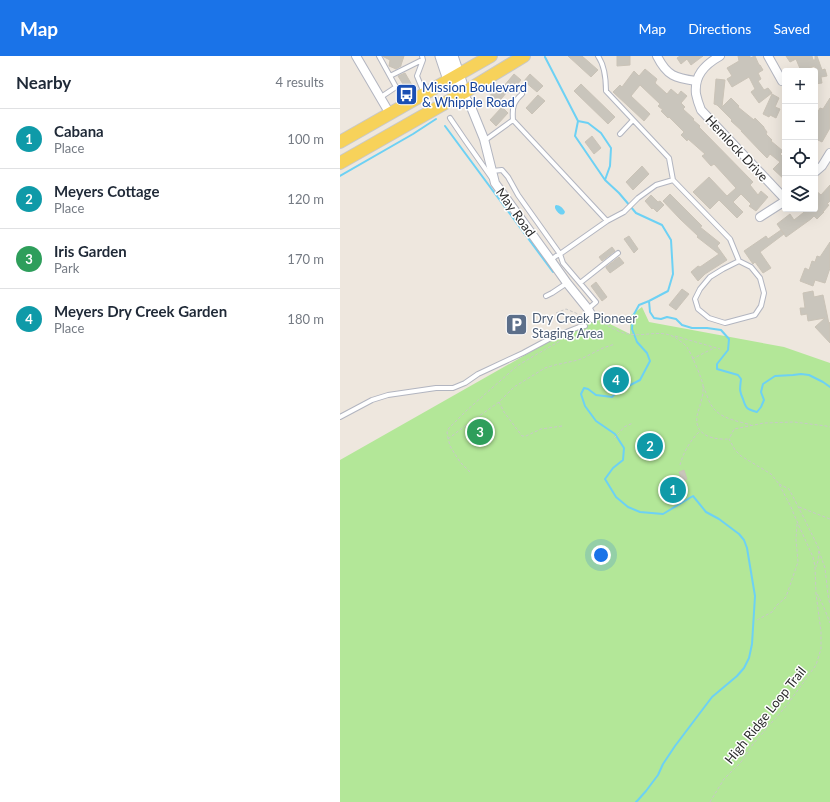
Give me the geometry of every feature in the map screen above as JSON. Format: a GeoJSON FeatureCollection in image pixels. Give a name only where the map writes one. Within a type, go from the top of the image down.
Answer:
{"type":"FeatureCollection","features":[{"type":"Feature","properties":{"kind":"main road"},"geometry":{"type":"LineString","coordinates":[[441,56],[463,93]]}},
{"type":"Feature","properties":{"kind":"main road"},"geometry":{"type":"LineString","coordinates":[[452,56],[454,77]]}},
{"type":"Feature","properties":{"kind":"main road"},"geometry":{"type":"LineString","coordinates":[[340,142],[491,56]]}},
{"type":"Feature","properties":{"kind":"main road"},"geometry":{"type":"LineString","coordinates":[[340,164],[524,56]]}},
{"type":"Feature","properties":{"kind":"street"},"geometry":{"type":"LineString","coordinates":[[356,56],[390,114]]}},
{"type":"Feature","properties":{"kind":"street"},"geometry":{"type":"LineString","coordinates":[[657,56],[662,66],[675,77],[696,81],[702,70],[711,61],[720,56]]}},
{"type":"Feature","properties":{"kind":"street"},"geometry":{"type":"LineString","coordinates":[[768,56],[782,81]]}},
{"type":"Feature","properties":{"kind":"street","name":"Hemlock Drive"},"geometry":{"type":"LineString","coordinates":[[696,81],[696,95],[701,110],[782,197]]}},
{"type":"Feature","properties":{"kind":"street","name":"May Road"},"geometry":{"type":"LineString","coordinates":[[463,93],[471,107],[484,141],[495,183],[567,283],[588,309],[593,318]]}},
{"type":"Feature","properties":{"kind":"street"},"geometry":{"type":"LineString","coordinates":[[818,169],[822,166],[830,153]]}},
{"type":"Feature","properties":{"kind":"street"},"geometry":{"type":"LineString","coordinates":[[760,217],[782,202]]}},
{"type":"Feature","properties":{"kind":"lane"},"geometry":{"type":"LineString","coordinates":[[379,56],[396,87],[380,98]]}},
{"type":"Feature","properties":{"kind":"lane"},"geometry":{"type":"LineString","coordinates":[[598,56],[601,60],[606,80],[606,91],[669,158],[673,180],[730,239],[738,261],[751,267],[760,278],[764,293],[760,306],[755,315],[725,323],[709,318],[698,309],[695,299],[700,289],[710,277],[738,261]]}},
{"type":"Feature","properties":{"kind":"lane"},"geometry":{"type":"LineString","coordinates":[[390,76],[422,58]]}},
{"type":"Feature","properties":{"kind":"lane"},"geometry":{"type":"LineString","coordinates":[[422,58],[417,76],[425,94]]}},
{"type":"Feature","properties":{"kind":"lane"},"geometry":{"type":"LineString","coordinates":[[522,94],[514,105],[512,114],[513,120],[607,221]]}},
{"type":"Feature","properties":{"kind":"lane"},"geometry":{"type":"LineString","coordinates":[[450,118],[495,183]]}},
{"type":"Feature","properties":{"kind":"lane"},"geometry":{"type":"LineString","coordinates":[[484,141],[513,120]]}},
{"type":"Feature","properties":{"kind":"lane"},"geometry":{"type":"LineString","coordinates":[[620,134],[633,120]]}},
{"type":"Feature","properties":{"kind":"lane"},"geometry":{"type":"LineString","coordinates":[[492,171],[502,170],[508,177],[518,195],[560,254],[564,263],[596,302],[588,309]]}},
{"type":"Feature","properties":{"kind":"lane"},"geometry":{"type":"LineString","coordinates":[[551,260],[607,221],[624,212],[638,198],[656,185],[673,180]]}},
{"type":"Feature","properties":{"kind":"lane"},"geometry":{"type":"LineString","coordinates":[[580,283],[618,253]]}},
{"type":"Feature","properties":{"kind":"lane"},"geometry":{"type":"LineString","coordinates":[[546,296],[567,283]]}},
{"type":"Feature","properties":{"kind":"lane"},"geometry":{"type":"LineString","coordinates":[[340,417],[372,400],[388,395],[436,388],[456,387],[478,374],[551,338],[585,326]]}},
{"type":"Feature","properties":{"kind":"path"},"geometry":{"type":"LineString","coordinates":[[556,313],[566,309],[586,317],[593,318],[624,333],[640,336],[664,333],[720,349]]}},
{"type":"Feature","properties":{"kind":"path"},"geometry":{"type":"LineString","coordinates":[[674,336],[688,348],[715,411],[729,418],[752,426]]}},
{"type":"Feature","properties":{"kind":"path"},"geometry":{"type":"LineString","coordinates":[[470,472],[460,462],[450,446],[447,432],[449,428],[517,366],[563,339]]}},
{"type":"Feature","properties":{"kind":"path"},"geometry":{"type":"LineString","coordinates":[[448,440],[499,402],[514,387],[545,368],[581,359],[615,344]]}},
{"type":"Feature","properties":{"kind":"path"},"geometry":{"type":"LineString","coordinates":[[692,358],[715,347]]}},
{"type":"Feature","properties":{"kind":"path"},"geometry":{"type":"LineString","coordinates":[[703,385],[703,393],[697,418],[698,427],[704,434],[713,438],[729,439],[734,429],[764,423],[794,422],[826,426],[830,428]]}},
{"type":"Feature","properties":{"kind":"path"},"geometry":{"type":"LineString","coordinates":[[499,402],[504,412],[522,436],[526,436],[541,429],[562,426]]}},
{"type":"Feature","properties":{"kind":"path"},"geometry":{"type":"LineString","coordinates":[[614,438],[624,427],[633,423]]}},
{"type":"Feature","properties":{"kind":"path"},"geometry":{"type":"LineString","coordinates":[[680,465],[681,459],[695,436],[700,431]]}},
{"type":"Feature","properties":{"kind":"path","name":"High Ridge Loop Trail"},"geometry":{"type":"LineString","coordinates":[[710,802],[724,779],[787,706],[816,665],[821,649],[821,631],[813,557],[779,484],[771,474],[741,456],[735,450],[729,439]]}},
{"type":"Feature","properties":{"kind":"path"},"geometry":{"type":"LineString","coordinates":[[779,484],[789,489],[819,549],[825,568],[830,605]]}},
{"type":"Feature","properties":{"kind":"path"},"geometry":{"type":"LineString","coordinates":[[798,506],[830,519]]}},
{"type":"Feature","properties":{"kind":"path"},"geometry":{"type":"LineString","coordinates":[[757,620],[772,612],[786,597],[798,562],[796,540],[797,522]]}},
{"type":"Feature","properties":{"kind":"path"},"geometry":{"type":"LineString","coordinates":[[815,570],[819,549]]}},
{"type":"Feature","properties":{"kind":"path"},"geometry":{"type":"LineString","coordinates":[[816,594],[823,604],[830,623]]}},
{"type":"Feature","properties":{"kind":"green space"},"geometry":{"type":"Polygon","coordinates":[[[642,307],[649,322],[784,347],[830,363],[830,802],[340,802],[340,460],[594,316],[630,334],[630,316],[642,307]]]}},
{"type":"Feature","properties":{"kind":"water"},"geometry":{"type":"Polygon","coordinates":[[[556,205],[562,208],[565,212],[564,214],[560,214],[558,212],[555,208],[556,205]]]}},
{"type":"Feature","properties":{"kind":"building"},"geometry":{"type":"Polygon","coordinates":[[[383,56],[404,56],[401,66],[396,69],[389,66],[390,60],[383,56]]]}},
{"type":"Feature","properties":{"kind":"building"},"geometry":{"type":"Polygon","coordinates":[[[568,56],[582,56],[598,70],[591,77],[568,56]]]}},
{"type":"Feature","properties":{"kind":"building"},"geometry":{"type":"Polygon","coordinates":[[[617,56],[630,56],[630,65],[617,66],[617,56]]]}},
{"type":"Feature","properties":{"kind":"building"},"geometry":{"type":"Polygon","coordinates":[[[680,56],[703,56],[691,65],[687,59],[681,64],[677,58],[680,56]]]}},
{"type":"Feature","properties":{"kind":"building"},"geometry":{"type":"Polygon","coordinates":[[[738,56],[750,56],[750,58],[755,56],[763,70],[758,73],[761,79],[758,81],[764,90],[768,88],[772,93],[759,103],[751,92],[755,89],[749,77],[732,87],[727,79],[732,76],[727,68],[739,61],[738,56]]]}},
{"type":"Feature","properties":{"kind":"building"},"geometry":{"type":"Polygon","coordinates":[[[786,56],[812,56],[813,60],[815,60],[815,56],[817,56],[822,70],[825,69],[827,76],[821,77],[822,83],[818,84],[818,68],[815,68],[815,66],[809,68],[800,68],[796,59],[790,62],[786,56]]]}},
{"type":"Feature","properties":{"kind":"building"},"geometry":{"type":"Polygon","coordinates":[[[645,69],[657,79],[655,83],[667,94],[671,89],[678,95],[681,91],[687,96],[681,103],[685,107],[683,109],[753,182],[750,185],[758,195],[761,191],[768,197],[756,211],[749,206],[751,204],[741,194],[733,202],[743,212],[737,218],[719,200],[710,209],[693,192],[709,177],[727,196],[736,188],[714,164],[711,166],[702,156],[705,154],[688,139],[687,141],[681,135],[684,132],[661,111],[663,110],[658,106],[660,104],[640,85],[631,96],[650,114],[644,121],[613,92],[620,85],[622,87],[634,71],[639,76],[645,69]]]}},
{"type":"Feature","properties":{"kind":"building"},"geometry":{"type":"Polygon","coordinates":[[[405,73],[412,85],[406,89],[398,76],[405,73]]]}},
{"type":"Feature","properties":{"kind":"building"},"geometry":{"type":"Polygon","coordinates":[[[514,74],[521,80],[508,93],[507,92],[496,105],[488,98],[500,84],[503,87],[514,74]]]}},
{"type":"Feature","properties":{"kind":"building"},"geometry":{"type":"Polygon","coordinates":[[[530,74],[543,86],[537,92],[524,81],[530,74]]]}},
{"type":"Feature","properties":{"kind":"building"},"geometry":{"type":"Polygon","coordinates":[[[716,79],[725,80],[722,107],[731,98],[739,106],[738,107],[754,120],[755,118],[764,127],[767,132],[766,134],[772,140],[771,141],[782,150],[780,154],[782,156],[782,177],[773,169],[780,162],[770,154],[767,158],[731,121],[732,120],[717,105],[714,104],[716,79]]]}},
{"type":"Feature","properties":{"kind":"building"},"geometry":{"type":"Polygon","coordinates":[[[581,84],[615,117],[608,124],[574,91],[581,84]]]}},
{"type":"Feature","properties":{"kind":"building"},"geometry":{"type":"Polygon","coordinates":[[[772,94],[779,98],[775,107],[780,109],[776,118],[763,114],[772,94]]]}},
{"type":"Feature","properties":{"kind":"building"},"geometry":{"type":"Polygon","coordinates":[[[538,95],[545,101],[532,114],[526,108],[538,95]]]}},
{"type":"Feature","properties":{"kind":"building"},"geometry":{"type":"Polygon","coordinates":[[[830,98],[830,128],[822,142],[818,140],[818,112],[820,108],[823,109],[830,98]]]}},
{"type":"Feature","properties":{"kind":"building"},"geometry":{"type":"Polygon","coordinates":[[[502,107],[508,113],[496,126],[490,120],[502,107]]]}},
{"type":"Feature","properties":{"kind":"building"},"geometry":{"type":"Polygon","coordinates":[[[592,136],[601,148],[594,154],[585,142],[592,136]]]}},
{"type":"Feature","properties":{"kind":"building"},"geometry":{"type":"Polygon","coordinates":[[[642,166],[649,174],[633,190],[626,182],[642,166]]]}},
{"type":"Feature","properties":{"kind":"building"},"geometry":{"type":"Polygon","coordinates":[[[830,185],[830,201],[824,212],[817,219],[814,216],[786,237],[777,224],[790,214],[794,220],[804,212],[818,212],[818,192],[821,195],[830,185]]]}},
{"type":"Feature","properties":{"kind":"building"},"geometry":{"type":"Polygon","coordinates":[[[670,194],[702,226],[700,227],[720,243],[717,246],[727,260],[705,274],[698,281],[691,272],[698,266],[700,267],[719,254],[697,237],[698,236],[663,201],[670,194]]]}},
{"type":"Feature","properties":{"kind":"building"},"geometry":{"type":"Polygon","coordinates":[[[651,195],[658,202],[660,201],[664,205],[657,212],[645,201],[651,195]]]}},
{"type":"Feature","properties":{"kind":"building"},"geometry":{"type":"Polygon","coordinates":[[[781,230],[784,234],[760,252],[771,268],[763,273],[755,262],[753,264],[744,251],[766,236],[768,239],[781,230]]]}},
{"type":"Feature","properties":{"kind":"building"},"geometry":{"type":"Polygon","coordinates":[[[629,236],[638,249],[634,253],[624,239],[629,236]]]}},
{"type":"Feature","properties":{"kind":"building"},"geometry":{"type":"Polygon","coordinates":[[[830,242],[830,268],[825,283],[815,280],[813,286],[800,281],[805,268],[809,270],[812,261],[815,262],[817,256],[820,257],[830,242]]]}},
{"type":"Feature","properties":{"kind":"building"},"geometry":{"type":"Polygon","coordinates":[[[612,247],[615,251],[602,261],[599,257],[612,247]]]}},
{"type":"Feature","properties":{"kind":"building"},"geometry":{"type":"Polygon","coordinates":[[[619,257],[624,263],[610,273],[606,267],[619,257]]]}},
{"type":"Feature","properties":{"kind":"building"},"geometry":{"type":"Polygon","coordinates":[[[596,282],[607,297],[602,301],[591,286],[596,282]]]}},
{"type":"Feature","properties":{"kind":"building"},"geometry":{"type":"Polygon","coordinates":[[[682,289],[689,294],[676,310],[669,305],[682,289]]]}},
{"type":"Feature","properties":{"kind":"building"},"geometry":{"type":"Polygon","coordinates":[[[813,291],[814,297],[823,295],[829,324],[830,322],[830,343],[815,327],[825,318],[808,321],[807,314],[801,315],[800,308],[805,308],[803,293],[813,291]]]}},
{"type":"Feature","properties":{"kind":"building"},"geometry":{"type":"Polygon","coordinates":[[[652,436],[658,452],[647,456],[641,440],[652,436]]]}},
{"type":"Feature","properties":{"kind":"building"},"geometry":{"type":"Polygon","coordinates":[[[684,470],[687,479],[682,481],[679,472],[684,470]]]}},
{"type":"Feature","properties":{"kind":"waterway"},"geometry":{"type":"LineString","coordinates":[[545,57],[578,121],[575,136],[605,180],[619,193],[636,213],[662,225],[671,240],[673,274],[668,291],[639,305],[633,316],[632,329],[637,342],[647,353],[650,361],[640,380],[617,392],[612,397],[596,395],[584,388],[581,394],[585,406],[596,421],[615,434],[624,448],[623,460],[613,468],[605,479],[616,497],[628,507],[640,512],[663,514],[693,496],[706,512],[719,519],[739,534],[744,540],[747,548],[755,596],[752,644],[749,658],[744,668],[737,676],[712,697],[675,746],[663,764],[658,775],[636,802]]}},
{"type":"Feature","properties":{"kind":"waterway"},"geometry":{"type":"LineString","coordinates":[[340,176],[436,119]]}},
{"type":"Feature","properties":{"kind":"waterway"},"geometry":{"type":"LineString","coordinates":[[578,121],[588,123],[601,133],[611,148],[610,166],[605,180]]}},
{"type":"Feature","properties":{"kind":"waterway"},"geometry":{"type":"LineString","coordinates":[[445,126],[553,272]]}},
{"type":"Feature","properties":{"kind":"waterway"},"geometry":{"type":"LineString","coordinates":[[649,301],[650,312],[654,318],[661,319],[667,317],[676,319],[682,325],[692,328],[721,330],[729,339],[728,350],[717,364],[717,369],[738,375],[741,379],[741,393],[745,405],[749,409],[757,412],[761,407],[764,400],[761,392],[763,384],[775,376],[801,374],[809,375],[830,387]]}},
{"type":"Feature","properties":{"kind":"place","name":"Mission Boulevard & Whipple Road"},"geometry":{"type":"Point","coordinates":[406,94]}},
{"type":"Feature","properties":{"kind":"place","name":"Dry Creek Pioneer Staging Area"},"geometry":{"type":"Point","coordinates":[516,325]}},
{"type":"Feature","properties":{"kind":"place","name":"Meyers Dry Creek Garden"},"geometry":{"type":"Point","coordinates":[616,380]}},
{"type":"Feature","properties":{"kind":"place","name":"Iris Garden"},"geometry":{"type":"Point","coordinates":[480,432]}},
{"type":"Feature","properties":{"kind":"place","name":"Meyers Cottage"},"geometry":{"type":"Point","coordinates":[650,446]}},
{"type":"Feature","properties":{"kind":"place","name":"Cabana"},"geometry":{"type":"Point","coordinates":[673,490]}}]}
